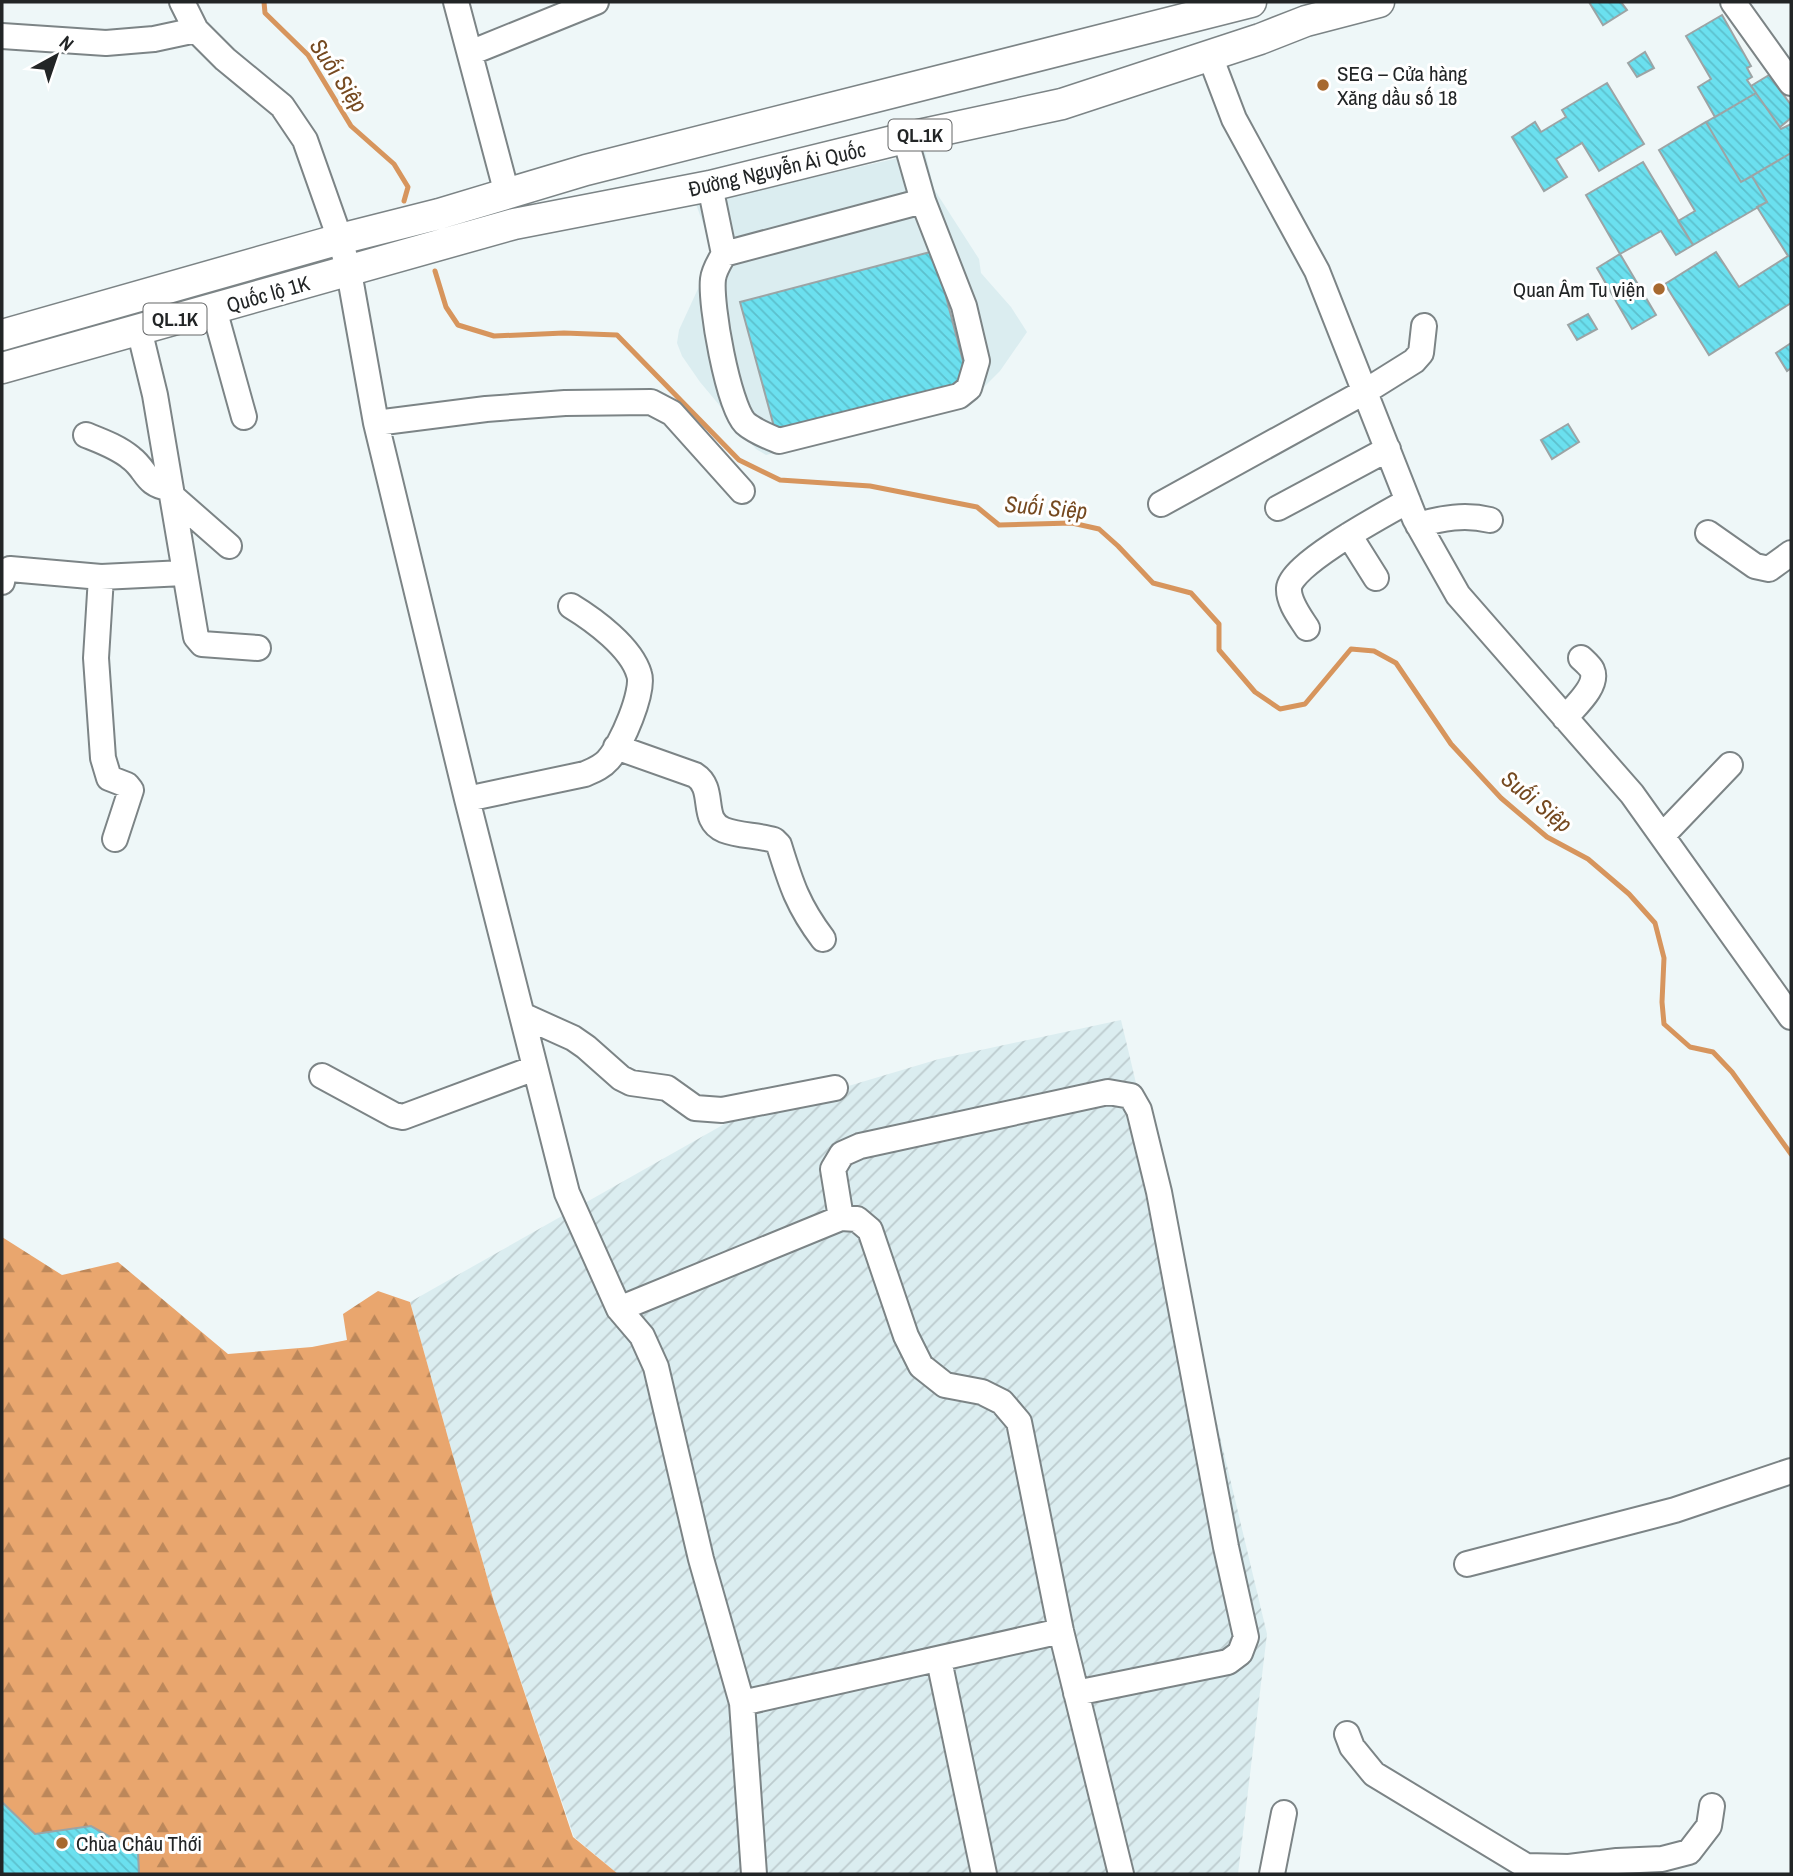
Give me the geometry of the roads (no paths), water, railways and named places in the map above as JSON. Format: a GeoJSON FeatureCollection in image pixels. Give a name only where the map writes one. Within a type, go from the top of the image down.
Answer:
{"type":"FeatureCollection","features":[{"type":"Feature","properties":{"kind":"main road","name":"Đường Nguyễn Ái Quốc"},"geometry":{"type":"LineString","coordinates":[[439,214],[586,170],[1251,2]]}},
{"type":"Feature","properties":{"kind":"main road","name":"Đường Nguyễn Ái Quốc"},"geometry":{"type":"LineString","coordinates":[[453,243],[514,224],[710,186],[905,138],[1062,104],[1210,56],[1306,21],[1380,2]]}},
{"type":"Feature","properties":{"kind":"main road","name":"Quốc lộ 1K"},"geometry":{"type":"LineString","coordinates":[[2,335],[439,214]]}},
{"type":"Feature","properties":{"kind":"main road","name":"Quốc lộ 1K"},"geometry":{"type":"LineString","coordinates":[[2,368],[453,243]]}},
{"type":"Feature","properties":{"kind":"street"},"geometry":{"type":"LineString","coordinates":[[183,2],[196,30],[225,59],[282,106],[305,140],[341,239],[376,423],[467,799],[567,1193],[625,1316],[642,1336],[656,1367],[701,1559],[742,1703],[754,1874]]}},
{"type":"Feature","properties":{"kind":"street"},"geometry":{"type":"LineString","coordinates":[[456,2],[507,194]]}},
{"type":"Feature","properties":{"kind":"street"},"geometry":{"type":"LineString","coordinates":[[470,52],[596,2]]}},
{"type":"Feature","properties":{"kind":"street"},"geometry":{"type":"LineString","coordinates":[[1733,2],[1791,83]]}},
{"type":"Feature","properties":{"kind":"street"},"geometry":{"type":"LineString","coordinates":[[2,36],[106,43],[154,39],[196,30]]}},
{"type":"Feature","properties":{"kind":"street"},"geometry":{"type":"LineString","coordinates":[[1210,56],[1234,119],[1317,271],[1418,525],[1458,595],[1632,794],[1791,1017]]}},
{"type":"Feature","properties":{"kind":"street"},"geometry":{"type":"LineString","coordinates":[[710,186],[724,254],[713,280],[717,329],[725,370],[739,414],[746,424],[779,441],[959,396],[969,388],[977,361],[964,306],[923,201],[905,138]]}},
{"type":"Feature","properties":{"kind":"street"},"geometry":{"type":"LineString","coordinates":[[724,254],[923,201]]}},
{"type":"Feature","properties":{"kind":"street"},"geometry":{"type":"LineString","coordinates":[[214,309],[244,417]]}},
{"type":"Feature","properties":{"kind":"street"},"geometry":{"type":"LineString","coordinates":[[1161,504],[1366,391],[1414,361],[1421,354],[1424,326]]}},
{"type":"Feature","properties":{"kind":"street"},"geometry":{"type":"LineString","coordinates":[[139,329],[155,395],[196,637],[202,644],[258,648]]}},
{"type":"Feature","properties":{"kind":"street"},"geometry":{"type":"LineString","coordinates":[[376,423],[499,408],[565,403],[651,402],[672,413],[742,491]]}},
{"type":"Feature","properties":{"kind":"street"},"geometry":{"type":"LineString","coordinates":[[86,435],[133,459],[151,482],[170,492],[229,546]]}},
{"type":"Feature","properties":{"kind":"street"},"geometry":{"type":"LineString","coordinates":[[1278,508],[1388,449]]}},
{"type":"Feature","properties":{"kind":"street"},"geometry":{"type":"LineString","coordinates":[[1307,628],[1293,604],[1289,588],[1293,577],[1316,557],[1349,535],[1408,501]]}},
{"type":"Feature","properties":{"kind":"street"},"geometry":{"type":"LineString","coordinates":[[1418,525],[1455,517],[1474,516],[1490,520]]}},
{"type":"Feature","properties":{"kind":"street"},"geometry":{"type":"LineString","coordinates":[[1707,533],[1755,566],[1769,569],[1791,553]]}},
{"type":"Feature","properties":{"kind":"street"},"geometry":{"type":"LineString","coordinates":[[1349,535],[1376,578]]}},
{"type":"Feature","properties":{"kind":"street"},"geometry":{"type":"LineString","coordinates":[[2,582],[4,572],[10,569],[101,577],[184,573]]}},
{"type":"Feature","properties":{"kind":"street"},"geometry":{"type":"LineString","coordinates":[[101,577],[96,658],[103,758],[109,778],[127,785],[131,790],[115,839]]}},
{"type":"Feature","properties":{"kind":"street"},"geometry":{"type":"LineString","coordinates":[[467,799],[585,774],[597,769],[609,759],[625,732],[640,684],[639,674],[632,660],[597,622],[571,606]]}},
{"type":"Feature","properties":{"kind":"street"},"geometry":{"type":"LineString","coordinates":[[1565,718],[1594,678],[1592,669],[1580,658]]}},
{"type":"Feature","properties":{"kind":"street"},"geometry":{"type":"LineString","coordinates":[[616,747],[704,780],[710,815],[716,825],[724,830],[774,840],[779,845],[795,897],[823,939]]}},
{"type":"Feature","properties":{"kind":"street"},"geometry":{"type":"LineString","coordinates":[[1662,836],[1730,765]]}},
{"type":"Feature","properties":{"kind":"street"},"geometry":{"type":"LineString","coordinates":[[522,1015],[573,1038],[621,1079],[667,1088],[695,1108],[722,1110],[835,1088]]}},
{"type":"Feature","properties":{"kind":"street"},"geometry":{"type":"LineString","coordinates":[[321,1076],[394,1115],[403,1117],[535,1069]]}},
{"type":"Feature","properties":{"kind":"street"},"geometry":{"type":"LineString","coordinates":[[841,1218],[834,1169],[842,1154],[860,1146],[1108,1091],[1131,1096],[1139,1110],[1159,1192],[1226,1547],[1246,1637],[1240,1653],[1228,1662],[1076,1693]]}},
{"type":"Feature","properties":{"kind":"street"},"geometry":{"type":"LineString","coordinates":[[625,1316],[841,1218],[857,1219],[870,1230],[906,1336],[921,1366],[945,1385],[982,1392],[1002,1402],[1019,1422],[1061,1631],[1121,1874]]}},
{"type":"Feature","properties":{"kind":"street"},"geometry":{"type":"LineString","coordinates":[[1467,1564],[1675,1510],[1791,1471]]}},
{"type":"Feature","properties":{"kind":"street"},"geometry":{"type":"LineString","coordinates":[[742,1703],[1061,1631]]}},
{"type":"Feature","properties":{"kind":"street"},"geometry":{"type":"LineString","coordinates":[[939,1660],[984,1874]]}},
{"type":"Feature","properties":{"kind":"street"},"geometry":{"type":"LineString","coordinates":[[1347,1734],[1352,1747],[1374,1774],[1526,1870],[1662,1859],[1689,1852],[1709,1826],[1712,1805]]}},
{"type":"Feature","properties":{"kind":"street"},"geometry":{"type":"LineString","coordinates":[[1272,1874],[1284,1813]]}},
{"type":"Feature","properties":{"kind":"waterway","name":"Suối Siệp"},"geometry":{"type":"LineString","coordinates":[[264,2],[265,13],[308,55],[351,126],[394,164],[408,187],[404,201]]}},
{"type":"Feature","properties":{"kind":"waterway","name":"Suối Siệp"},"geometry":{"type":"LineString","coordinates":[[435,271],[446,307],[458,325],[494,336],[564,333],[617,335],[739,460],[780,480],[870,486],[977,507],[999,525],[1072,523],[1099,529],[1153,583],[1191,593],[1219,624],[1219,650],[1255,692],[1280,709],[1305,704],[1351,649],[1374,651],[1396,663],[1451,744],[1501,798],[1547,837],[1588,859],[1629,894],[1655,923],[1664,958],[1664,1024],[1690,1047],[1713,1052],[1732,1072],[1791,1154]]}},
{"type":"Feature","properties":{"kind":"place","name":"SEG – Cửa hàng Xăng dầu số 18"},"geometry":{"type":"Point","coordinates":[1323,85]}},
{"type":"Feature","properties":{"kind":"place","name":"Quan Âm Tu viện"},"geometry":{"type":"Point","coordinates":[1659,289]}},
{"type":"Feature","properties":{"kind":"place","name":"Chùa Châu Thới"},"geometry":{"type":"Point","coordinates":[62,1843]}}]}
